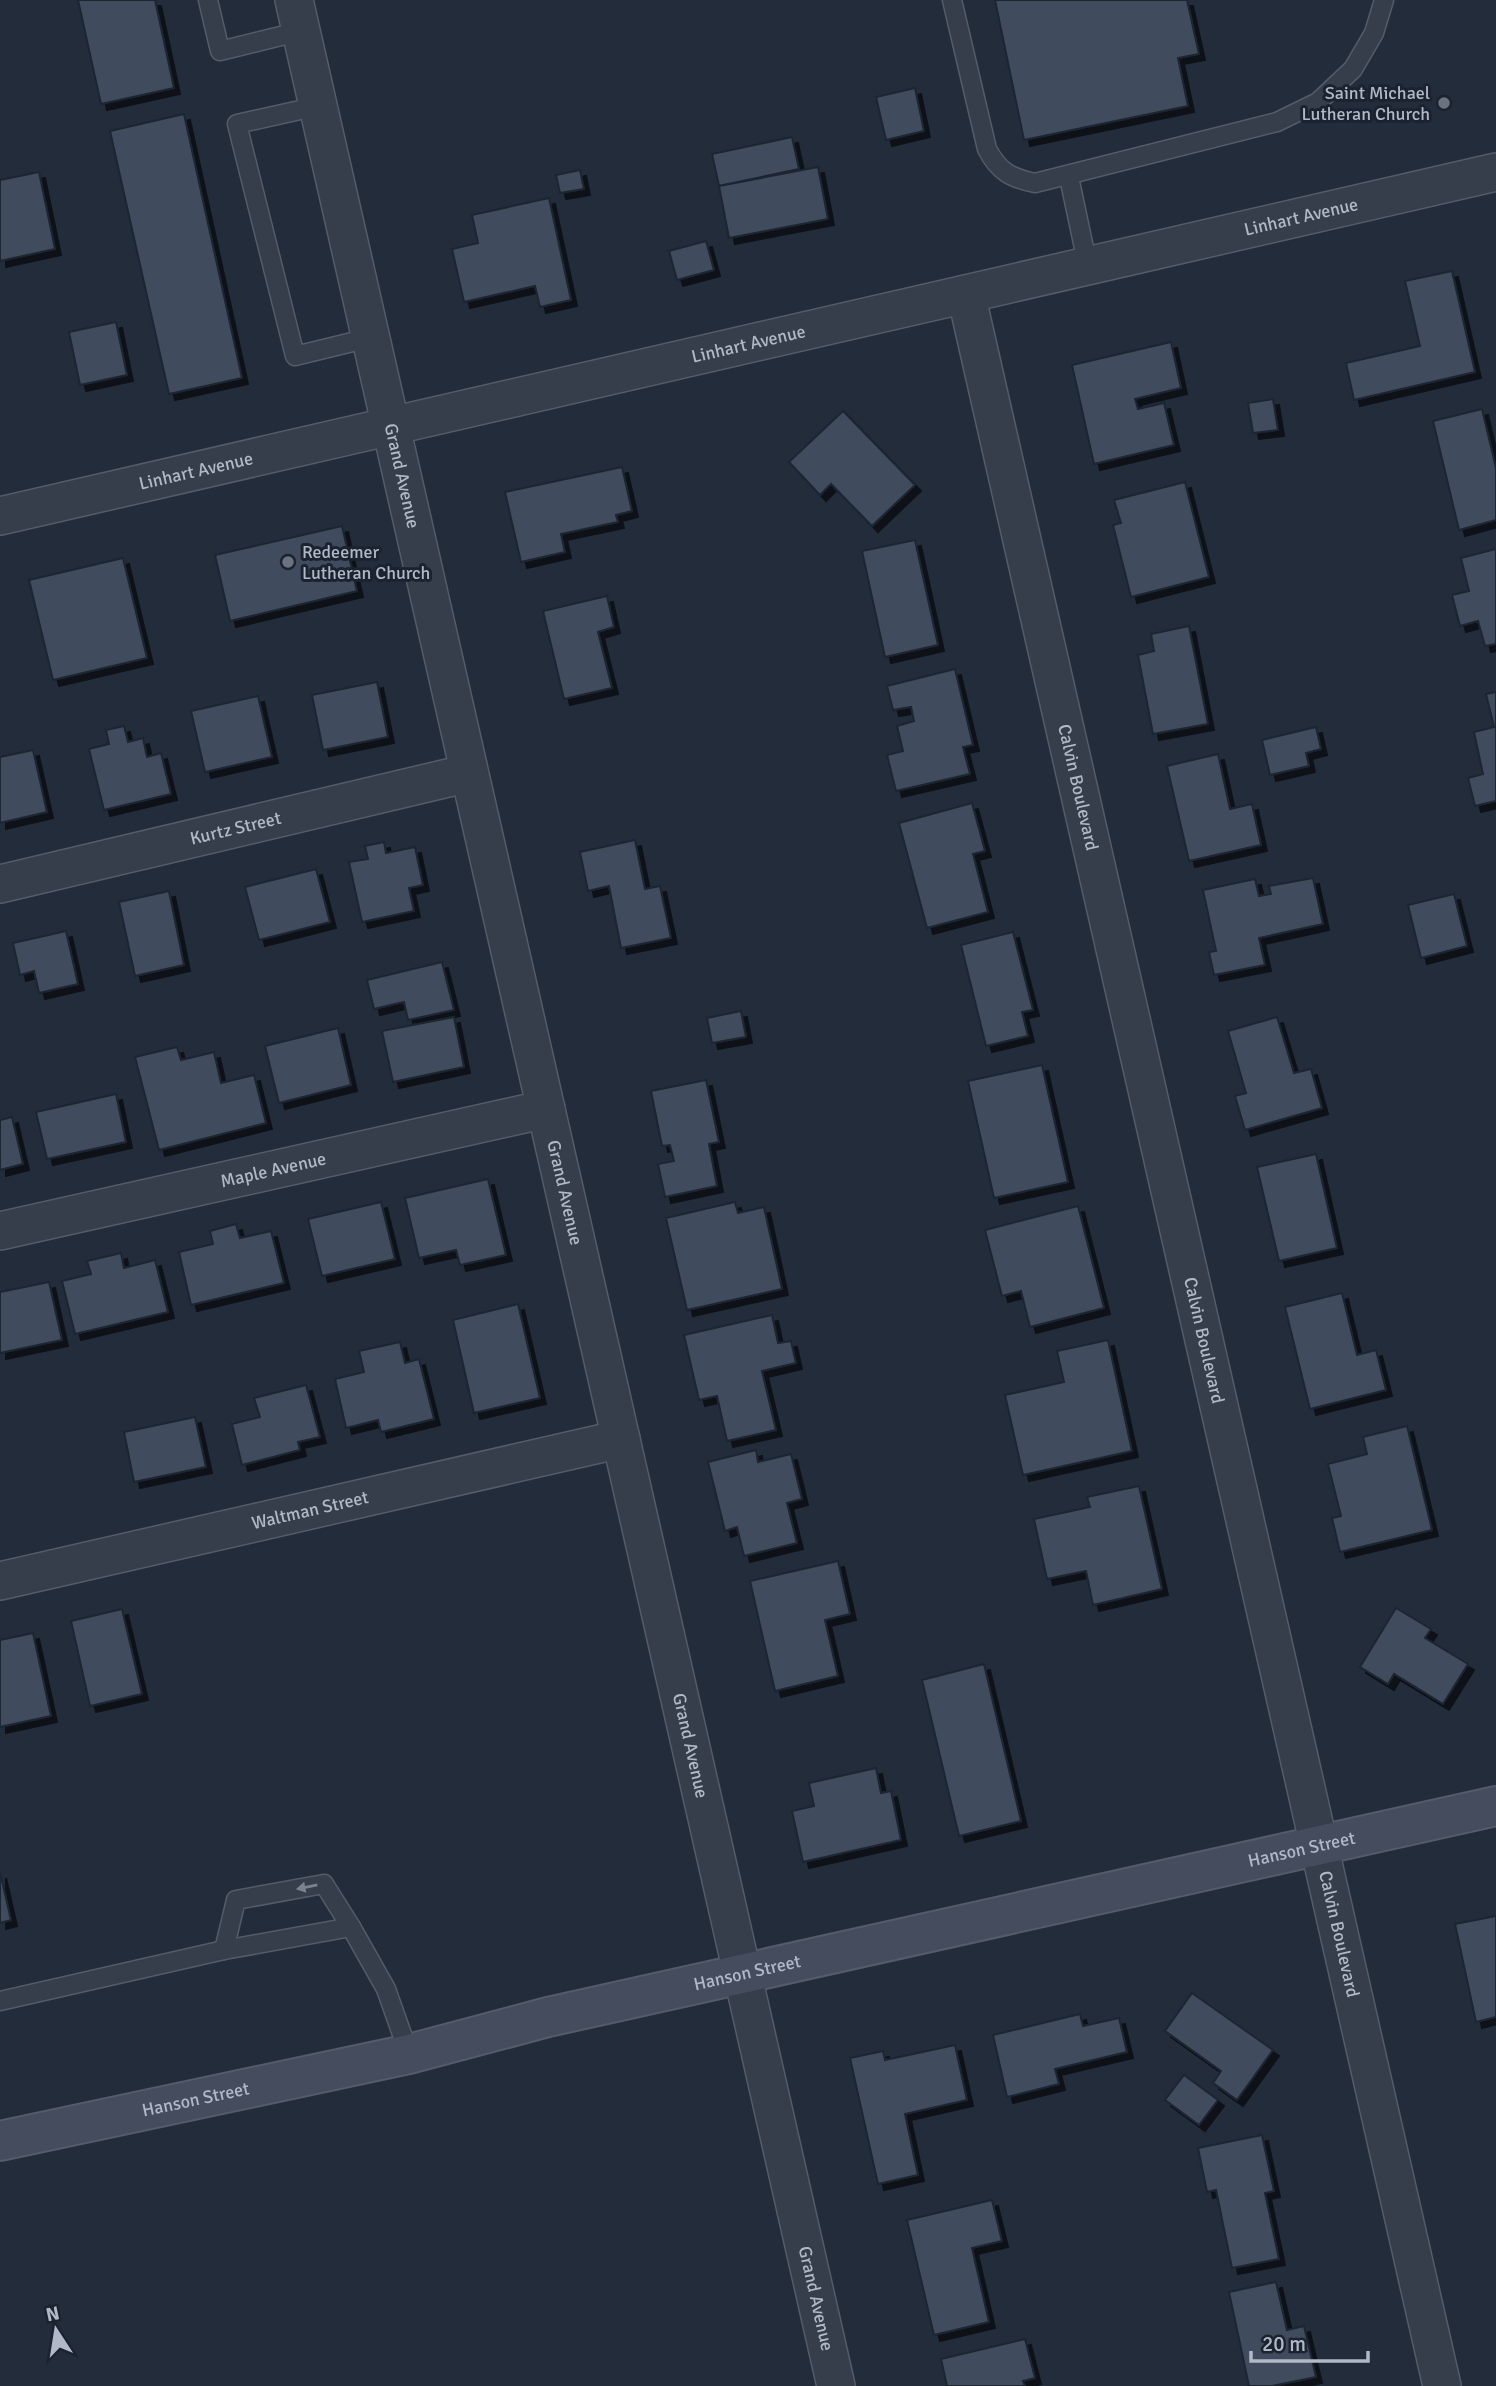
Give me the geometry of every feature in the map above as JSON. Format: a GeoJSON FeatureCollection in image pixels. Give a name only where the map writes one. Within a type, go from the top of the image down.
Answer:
{"type":"FeatureCollection","features":[{"type":"Feature","properties":{"kind":"street","name":"Grand Avenue"},"geometry":{"type":"LineString","coordinates":[[298,16],[740,1975],[836,2386]]}},
{"type":"Feature","properties":{"kind":"street","name":"Linhart Avenue"},"geometry":{"type":"LineString","coordinates":[[0,516],[1496,172]]}},
{"type":"Feature","properties":{"kind":"street","name":"Calvin Boulevard"},"geometry":{"type":"LineString","coordinates":[[966,294],[1442,2386]]}},
{"type":"Feature","properties":{"kind":"street","name":"Kurtz Street"},"geometry":{"type":"LineString","coordinates":[[0,884],[469,773]]}},
{"type":"Feature","properties":{"kind":"street","name":"Maple Avenue"},"geometry":{"type":"LineString","coordinates":[[0,1231],[546,1109]]}},
{"type":"Feature","properties":{"kind":"street","name":"Waltman Street"},"geometry":{"type":"LineString","coordinates":[[0,1581],[621,1439]]}},
{"type":"Feature","properties":{"kind":"street","name":"Hanson Street"},"geometry":{"type":"LineString","coordinates":[[0,2141],[409,2054],[548,2017],[1496,1806]]}},
{"type":"Feature","properties":{"kind":"lane"},"geometry":{"type":"LineString","coordinates":[[208,0],[220,51],[298,16]]}},
{"type":"Feature","properties":{"kind":"lane"},"geometry":{"type":"LineString","coordinates":[[952,0],[987,149],[998,169],[1014,179],[1035,183],[1069,177],[1277,122],[1318,102],[1353,69],[1374,33],[1384,0]]}},
{"type":"Feature","properties":{"kind":"lane"},"geometry":{"type":"LineString","coordinates":[[318,106],[237,124],[295,356],[369,338]]}},
{"type":"Feature","properties":{"kind":"lane"},"geometry":{"type":"LineString","coordinates":[[1069,177],[1088,267]]}},
{"type":"Feature","properties":{"kind":"lane"},"geometry":{"type":"LineString","coordinates":[[224,1950],[236,1900],[324,1884],[386,1989],[409,2054]]}},
{"type":"Feature","properties":{"kind":"lane"},"geometry":{"type":"LineString","coordinates":[[0,2001],[224,1950],[351,1927]]}},
{"type":"Feature","properties":{"kind":"building"},"geometry":{"type":"Polygon","coordinates":[[[78,0],[155,0],[174,88],[101,104],[78,0]]]}},
{"type":"Feature","properties":{"kind":"building"},"geometry":{"type":"Polygon","coordinates":[[[995,0],[1187,0],[1199,54],[1178,58],[1188,106],[1024,140],[995,0]]]}},
{"type":"Feature","properties":{"kind":"building"},"geometry":{"type":"Polygon","coordinates":[[[915,88],[924,131],[886,140],[876,97],[915,88]]]}},
{"type":"Feature","properties":{"kind":"building"},"geometry":{"type":"Polygon","coordinates":[[[184,114],[242,378],[169,394],[110,131],[184,114]]]}},
{"type":"Feature","properties":{"kind":"building"},"geometry":{"type":"Polygon","coordinates":[[[792,137],[799,169],[719,186],[712,154],[792,137]]]}},
{"type":"Feature","properties":{"kind":"building"},"geometry":{"type":"Polygon","coordinates":[[[818,167],[828,219],[729,238],[719,186],[818,167]]]}},
{"type":"Feature","properties":{"kind":"building"},"geometry":{"type":"Polygon","coordinates":[[[580,170],[584,189],[560,193],[556,175],[580,170]]]}},
{"type":"Feature","properties":{"kind":"building"},"geometry":{"type":"Polygon","coordinates":[[[39,172],[55,249],[0,261],[0,180],[39,172]]]}},
{"type":"Feature","properties":{"kind":"building"},"geometry":{"type":"Polygon","coordinates":[[[549,198],[571,300],[540,307],[535,286],[464,302],[452,249],[478,243],[472,215],[549,198]]]}},
{"type":"Feature","properties":{"kind":"building"},"geometry":{"type":"Polygon","coordinates":[[[706,241],[714,270],[677,280],[669,251],[706,241]]]}},
{"type":"Feature","properties":{"kind":"building"},"geometry":{"type":"Polygon","coordinates":[[[1452,271],[1475,372],[1354,400],[1346,363],[1420,346],[1405,281],[1452,271]]]}},
{"type":"Feature","properties":{"kind":"building"},"geometry":{"type":"Polygon","coordinates":[[[116,322],[127,375],[80,385],[69,332],[116,322]]]}},
{"type":"Feature","properties":{"kind":"building"},"geometry":{"type":"Polygon","coordinates":[[[1171,342],[1181,388],[1135,399],[1138,409],[1164,403],[1174,445],[1094,464],[1072,365],[1171,342]]]}},
{"type":"Feature","properties":{"kind":"building"},"geometry":{"type":"Polygon","coordinates":[[[1273,399],[1278,430],[1253,433],[1248,403],[1273,399]]]}},
{"type":"Feature","properties":{"kind":"building"},"geometry":{"type":"Polygon","coordinates":[[[1482,409],[1496,468],[1496,520],[1459,530],[1433,421],[1482,409]]]}},
{"type":"Feature","properties":{"kind":"building"},"geometry":{"type":"Polygon","coordinates":[[[843,411],[915,485],[872,526],[831,484],[820,495],[789,462],[843,411]]]}},
{"type":"Feature","properties":{"kind":"building"},"geometry":{"type":"Polygon","coordinates":[[[622,467],[632,511],[616,515],[618,522],[561,534],[565,552],[521,562],[505,492],[622,467]]]}},
{"type":"Feature","properties":{"kind":"building"},"geometry":{"type":"Polygon","coordinates":[[[1185,482],[1209,577],[1131,597],[1113,525],[1121,523],[1114,500],[1185,482]]]}},
{"type":"Feature","properties":{"kind":"building"},"geometry":{"type":"Polygon","coordinates":[[[342,526],[357,591],[230,621],[215,555],[342,526]]]}},
{"type":"Feature","properties":{"kind":"building"},"geometry":{"type":"Polygon","coordinates":[[[915,540],[938,645],[885,657],[862,551],[915,540]]]}},
{"type":"Feature","properties":{"kind":"building"},"geometry":{"type":"Polygon","coordinates":[[[1496,549],[1496,644],[1485,646],[1478,621],[1460,626],[1452,595],[1469,591],[1461,558],[1496,549]]]}},
{"type":"Feature","properties":{"kind":"building"},"geometry":{"type":"Polygon","coordinates":[[[123,558],[147,658],[53,680],[29,580],[123,558]]]}},
{"type":"Feature","properties":{"kind":"building"},"geometry":{"type":"Polygon","coordinates":[[[607,596],[614,627],[598,632],[612,688],[564,699],[543,611],[607,596]]]}},
{"type":"Feature","properties":{"kind":"building"},"geometry":{"type":"Polygon","coordinates":[[[1189,626],[1208,724],[1153,734],[1138,655],[1154,651],[1151,634],[1189,626]]]}},
{"type":"Feature","properties":{"kind":"building"},"geometry":{"type":"Polygon","coordinates":[[[955,669],[973,745],[963,747],[970,774],[896,791],[887,755],[903,751],[897,726],[914,721],[911,707],[893,710],[887,686],[955,669]]]}},
{"type":"Feature","properties":{"kind":"building"},"geometry":{"type":"Polygon","coordinates":[[[377,682],[388,737],[323,750],[312,695],[377,682]]]}},
{"type":"Feature","properties":{"kind":"building"},"geometry":{"type":"Polygon","coordinates":[[[1496,692],[1496,801],[1475,806],[1468,778],[1483,774],[1474,732],[1494,727],[1486,694],[1496,692]]]}},
{"type":"Feature","properties":{"kind":"building"},"geometry":{"type":"Polygon","coordinates":[[[258,696],[272,757],[205,772],[191,711],[258,696]]]}},
{"type":"Feature","properties":{"kind":"building"},"geometry":{"type":"Polygon","coordinates":[[[124,726],[128,742],[143,738],[147,757],[161,753],[171,794],[104,810],[89,749],[109,744],[106,730],[124,726]]]}},
{"type":"Feature","properties":{"kind":"building"},"geometry":{"type":"Polygon","coordinates":[[[1316,727],[1321,749],[1306,753],[1309,766],[1270,775],[1262,740],[1316,727]]]}},
{"type":"Feature","properties":{"kind":"building"},"geometry":{"type":"Polygon","coordinates":[[[33,750],[47,812],[0,823],[0,757],[33,750]]]}},
{"type":"Feature","properties":{"kind":"building"},"geometry":{"type":"Polygon","coordinates":[[[1218,754],[1230,809],[1252,804],[1261,845],[1189,861],[1167,766],[1218,754]]]}},
{"type":"Feature","properties":{"kind":"building"},"geometry":{"type":"Polygon","coordinates":[[[972,803],[985,851],[973,854],[988,912],[927,928],[899,823],[972,803]]]}},
{"type":"Feature","properties":{"kind":"building"},"geometry":{"type":"Polygon","coordinates":[[[635,840],[645,889],[660,886],[671,938],[621,948],[609,886],[588,891],[580,852],[635,840]]]}},
{"type":"Feature","properties":{"kind":"building"},"geometry":{"type":"Polygon","coordinates":[[[384,842],[386,853],[415,847],[423,885],[409,888],[414,911],[362,922],[349,862],[368,859],[365,846],[384,842]]]}},
{"type":"Feature","properties":{"kind":"building"},"geometry":{"type":"Polygon","coordinates":[[[316,869],[330,922],[259,940],[245,887],[316,869]]]}},
{"type":"Feature","properties":{"kind":"building"},"geometry":{"type":"Polygon","coordinates":[[[1313,878],[1323,924],[1259,938],[1265,965],[1214,975],[1209,952],[1216,951],[1203,890],[1255,879],[1259,896],[1271,894],[1269,886],[1313,878]]]}},
{"type":"Feature","properties":{"kind":"building"},"geometry":{"type":"Polygon","coordinates":[[[169,891],[184,965],[135,976],[119,902],[169,891]]]}},
{"type":"Feature","properties":{"kind":"building"},"geometry":{"type":"Polygon","coordinates":[[[1454,894],[1467,946],[1421,958],[1408,905],[1454,894]]]}},
{"type":"Feature","properties":{"kind":"building"},"geometry":{"type":"Polygon","coordinates":[[[66,931],[78,984],[39,993],[34,971],[20,975],[13,943],[66,931]]]}},
{"type":"Feature","properties":{"kind":"building"},"geometry":{"type":"Polygon","coordinates":[[[1013,932],[1033,1010],[1022,1012],[1028,1036],[986,1046],[961,945],[1013,932]]]}},
{"type":"Feature","properties":{"kind":"building"},"geometry":{"type":"Polygon","coordinates":[[[442,962],[454,1010],[408,1020],[404,1002],[374,1009],[367,980],[442,962]]]}},
{"type":"Feature","properties":{"kind":"building"},"geometry":{"type":"Polygon","coordinates":[[[741,1011],[746,1037],[712,1043],[707,1018],[741,1011]]]}},
{"type":"Feature","properties":{"kind":"building"},"geometry":{"type":"Polygon","coordinates":[[[454,1017],[464,1067],[393,1082],[382,1031],[454,1017]]]}},
{"type":"Feature","properties":{"kind":"building"},"geometry":{"type":"Polygon","coordinates":[[[1277,1017],[1294,1073],[1311,1069],[1322,1108],[1245,1130],[1235,1096],[1246,1093],[1228,1031],[1277,1017]]]}},
{"type":"Feature","properties":{"kind":"building"},"geometry":{"type":"Polygon","coordinates":[[[338,1028],[351,1085],[279,1103],[265,1046],[338,1028]]]}},
{"type":"Feature","properties":{"kind":"building"},"geometry":{"type":"Polygon","coordinates":[[[177,1047],[181,1060],[214,1052],[221,1083],[254,1075],[266,1123],[159,1150],[135,1057],[177,1047]]]}},
{"type":"Feature","properties":{"kind":"building"},"geometry":{"type":"Polygon","coordinates":[[[1042,1065],[1068,1182],[994,1198],[968,1081],[1042,1065]]]}},
{"type":"Feature","properties":{"kind":"building"},"geometry":{"type":"Polygon","coordinates":[[[706,1080],[719,1142],[709,1144],[717,1186],[665,1197],[658,1164],[674,1161],[670,1145],[662,1146],[651,1091],[706,1080]]]}},
{"type":"Feature","properties":{"kind":"building"},"geometry":{"type":"Polygon","coordinates":[[[116,1094],[126,1142],[47,1159],[36,1112],[116,1094]]]}},
{"type":"Feature","properties":{"kind":"building"},"geometry":{"type":"Polygon","coordinates":[[[12,1117],[23,1164],[0,1170],[0,1120],[12,1117]]]}},
{"type":"Feature","properties":{"kind":"building"},"geometry":{"type":"Polygon","coordinates":[[[1316,1154],[1337,1248],[1279,1261],[1257,1167],[1316,1154]]]}},
{"type":"Feature","properties":{"kind":"building"},"geometry":{"type":"Polygon","coordinates":[[[488,1179],[506,1255],[460,1265],[456,1250],[419,1258],[405,1198],[488,1179]]]}},
{"type":"Feature","properties":{"kind":"building"},"geometry":{"type":"Polygon","coordinates":[[[381,1202],[395,1259],[322,1276],[308,1219],[381,1202]]]}},
{"type":"Feature","properties":{"kind":"building"},"geometry":{"type":"Polygon","coordinates":[[[735,1202],[738,1213],[764,1207],[782,1289],[687,1310],[666,1218],[735,1202]]]}},
{"type":"Feature","properties":{"kind":"building"},"geometry":{"type":"Polygon","coordinates":[[[1078,1206],[1104,1308],[1030,1327],[1021,1291],[1002,1296],[985,1230],[1078,1206]]]}},
{"type":"Feature","properties":{"kind":"building"},"geometry":{"type":"Polygon","coordinates":[[[236,1224],[240,1238],[271,1231],[284,1283],[191,1305],[179,1252],[213,1244],[210,1231],[236,1224]]]}},
{"type":"Feature","properties":{"kind":"building"},"geometry":{"type":"Polygon","coordinates":[[[121,1253],[124,1268],[155,1260],[168,1312],[75,1334],[62,1281],[91,1274],[87,1261],[121,1253]]]}},
{"type":"Feature","properties":{"kind":"building"},"geometry":{"type":"Polygon","coordinates":[[[49,1282],[62,1340],[0,1353],[0,1292],[49,1282]]]}},
{"type":"Feature","properties":{"kind":"building"},"geometry":{"type":"Polygon","coordinates":[[[1342,1293],[1357,1355],[1376,1350],[1386,1390],[1310,1409],[1285,1307],[1342,1293]]]}},
{"type":"Feature","properties":{"kind":"building"},"geometry":{"type":"Polygon","coordinates":[[[518,1304],[540,1398],[474,1413],[453,1320],[518,1304]]]}},
{"type":"Feature","properties":{"kind":"building"},"geometry":{"type":"Polygon","coordinates":[[[772,1315],[778,1343],[791,1341],[796,1363],[762,1371],[776,1430],[727,1441],[717,1396],[699,1400],[684,1335],[772,1315]]]}},
{"type":"Feature","properties":{"kind":"building"},"geometry":{"type":"Polygon","coordinates":[[[1108,1340],[1132,1451],[1023,1475],[1005,1395],[1064,1382],[1057,1351],[1108,1340]]]}},
{"type":"Feature","properties":{"kind":"building"},"geometry":{"type":"Polygon","coordinates":[[[400,1342],[405,1363],[419,1359],[434,1419],[381,1432],[378,1420],[346,1428],[335,1379],[364,1372],[359,1351],[400,1342]]]}},
{"type":"Feature","properties":{"kind":"building"},"geometry":{"type":"Polygon","coordinates":[[[306,1385],[320,1437],[298,1442],[300,1450],[242,1465],[232,1424],[260,1417],[254,1398],[306,1385]]]}},
{"type":"Feature","properties":{"kind":"building"},"geometry":{"type":"Polygon","coordinates":[[[195,1417],[206,1467],[134,1482],[124,1432],[195,1417]]]}},
{"type":"Feature","properties":{"kind":"building"},"geometry":{"type":"Polygon","coordinates":[[[1407,1426],[1432,1530],[1340,1552],[1332,1518],[1341,1516],[1328,1464],[1367,1454],[1363,1437],[1407,1426]]]}},
{"type":"Feature","properties":{"kind":"building"},"geometry":{"type":"Polygon","coordinates":[[[756,1450],[758,1462],[791,1454],[802,1499],[787,1503],[797,1543],[744,1556],[737,1527],[725,1531],[708,1462],[756,1450]]]}},
{"type":"Feature","properties":{"kind":"building"},"geometry":{"type":"Polygon","coordinates":[[[1139,1486],[1162,1589],[1093,1605],[1086,1571],[1047,1579],[1034,1519],[1090,1507],[1087,1497],[1139,1486]]]}},
{"type":"Feature","properties":{"kind":"building"},"geometry":{"type":"Polygon","coordinates":[[[838,1561],[850,1614],[825,1620],[838,1676],[775,1691],[750,1581],[838,1561]]]}},
{"type":"Feature","properties":{"kind":"building"},"geometry":{"type":"Polygon","coordinates":[[[1396,1608],[1431,1629],[1425,1638],[1468,1664],[1443,1704],[1394,1674],[1388,1684],[1360,1667],[1396,1608]]]}},
{"type":"Feature","properties":{"kind":"building"},"geometry":{"type":"Polygon","coordinates":[[[122,1609],[142,1694],[90,1706],[71,1621],[122,1609]]]}},
{"type":"Feature","properties":{"kind":"building"},"geometry":{"type":"Polygon","coordinates":[[[33,1633],[51,1716],[0,1727],[0,1640],[33,1633]]]}},
{"type":"Feature","properties":{"kind":"building"},"geometry":{"type":"Polygon","coordinates":[[[984,1664],[1021,1821],[959,1836],[922,1680],[984,1664]]]}},
{"type":"Feature","properties":{"kind":"building"},"geometry":{"type":"Polygon","coordinates":[[[876,1768],[881,1793],[891,1791],[901,1840],[803,1862],[792,1811],[814,1806],[809,1783],[876,1768]]]}},
{"type":"Feature","properties":{"kind":"building"},"geometry":{"type":"Polygon","coordinates":[[[0,1872],[11,1920],[0,1923],[0,1872]]]}},
{"type":"Feature","properties":{"kind":"building"},"geometry":{"type":"Polygon","coordinates":[[[1496,1916],[1496,2017],[1476,2022],[1455,1924],[1496,1916]]]}},
{"type":"Feature","properties":{"kind":"building"},"geometry":{"type":"Polygon","coordinates":[[[1192,1993],[1273,2050],[1237,2100],[1213,2083],[1221,2071],[1165,2031],[1192,1993]]]}},
{"type":"Feature","properties":{"kind":"building"},"geometry":{"type":"Polygon","coordinates":[[[1080,2014],[1083,2026],[1119,2018],[1127,2052],[1055,2069],[1059,2084],[1007,2097],[993,2035],[1080,2014]]]}},
{"type":"Feature","properties":{"kind":"building"},"geometry":{"type":"Polygon","coordinates":[[[955,2045],[967,2100],[905,2114],[918,2175],[878,2184],[850,2058],[883,2051],[885,2060],[955,2045]]]}},
{"type":"Feature","properties":{"kind":"building"},"geometry":{"type":"Polygon","coordinates":[[[1184,2075],[1218,2100],[1199,2125],[1165,2100],[1184,2075]]]}},
{"type":"Feature","properties":{"kind":"building"},"geometry":{"type":"Polygon","coordinates":[[[1262,2135],[1274,2191],[1265,2193],[1279,2259],[1232,2268],[1216,2190],[1207,2192],[1198,2148],[1262,2135]]]}},
{"type":"Feature","properties":{"kind":"building"},"geometry":{"type":"Polygon","coordinates":[[[992,2200],[1002,2241],[972,2248],[989,2322],[934,2335],[907,2220],[992,2200]]]}},
{"type":"Feature","properties":{"kind":"building"},"geometry":{"type":"Polygon","coordinates":[[[1276,2282],[1287,2330],[1304,2326],[1316,2377],[1272,2386],[1249,2386],[1229,2292],[1276,2282]]]}},
{"type":"Feature","properties":{"kind":"building"},"geometry":{"type":"Polygon","coordinates":[[[1025,2339],[1035,2378],[1023,2381],[1025,2386],[947,2386],[941,2359],[1025,2339]]]}},
{"type":"Feature","properties":{"kind":"place","name":"Saint Michael Lutheran Church"},"geometry":{"type":"Point","coordinates":[1444,103]}},
{"type":"Feature","properties":{"kind":"place","name":"Redeemer Lutheran Church"},"geometry":{"type":"Point","coordinates":[288,562]}}]}
